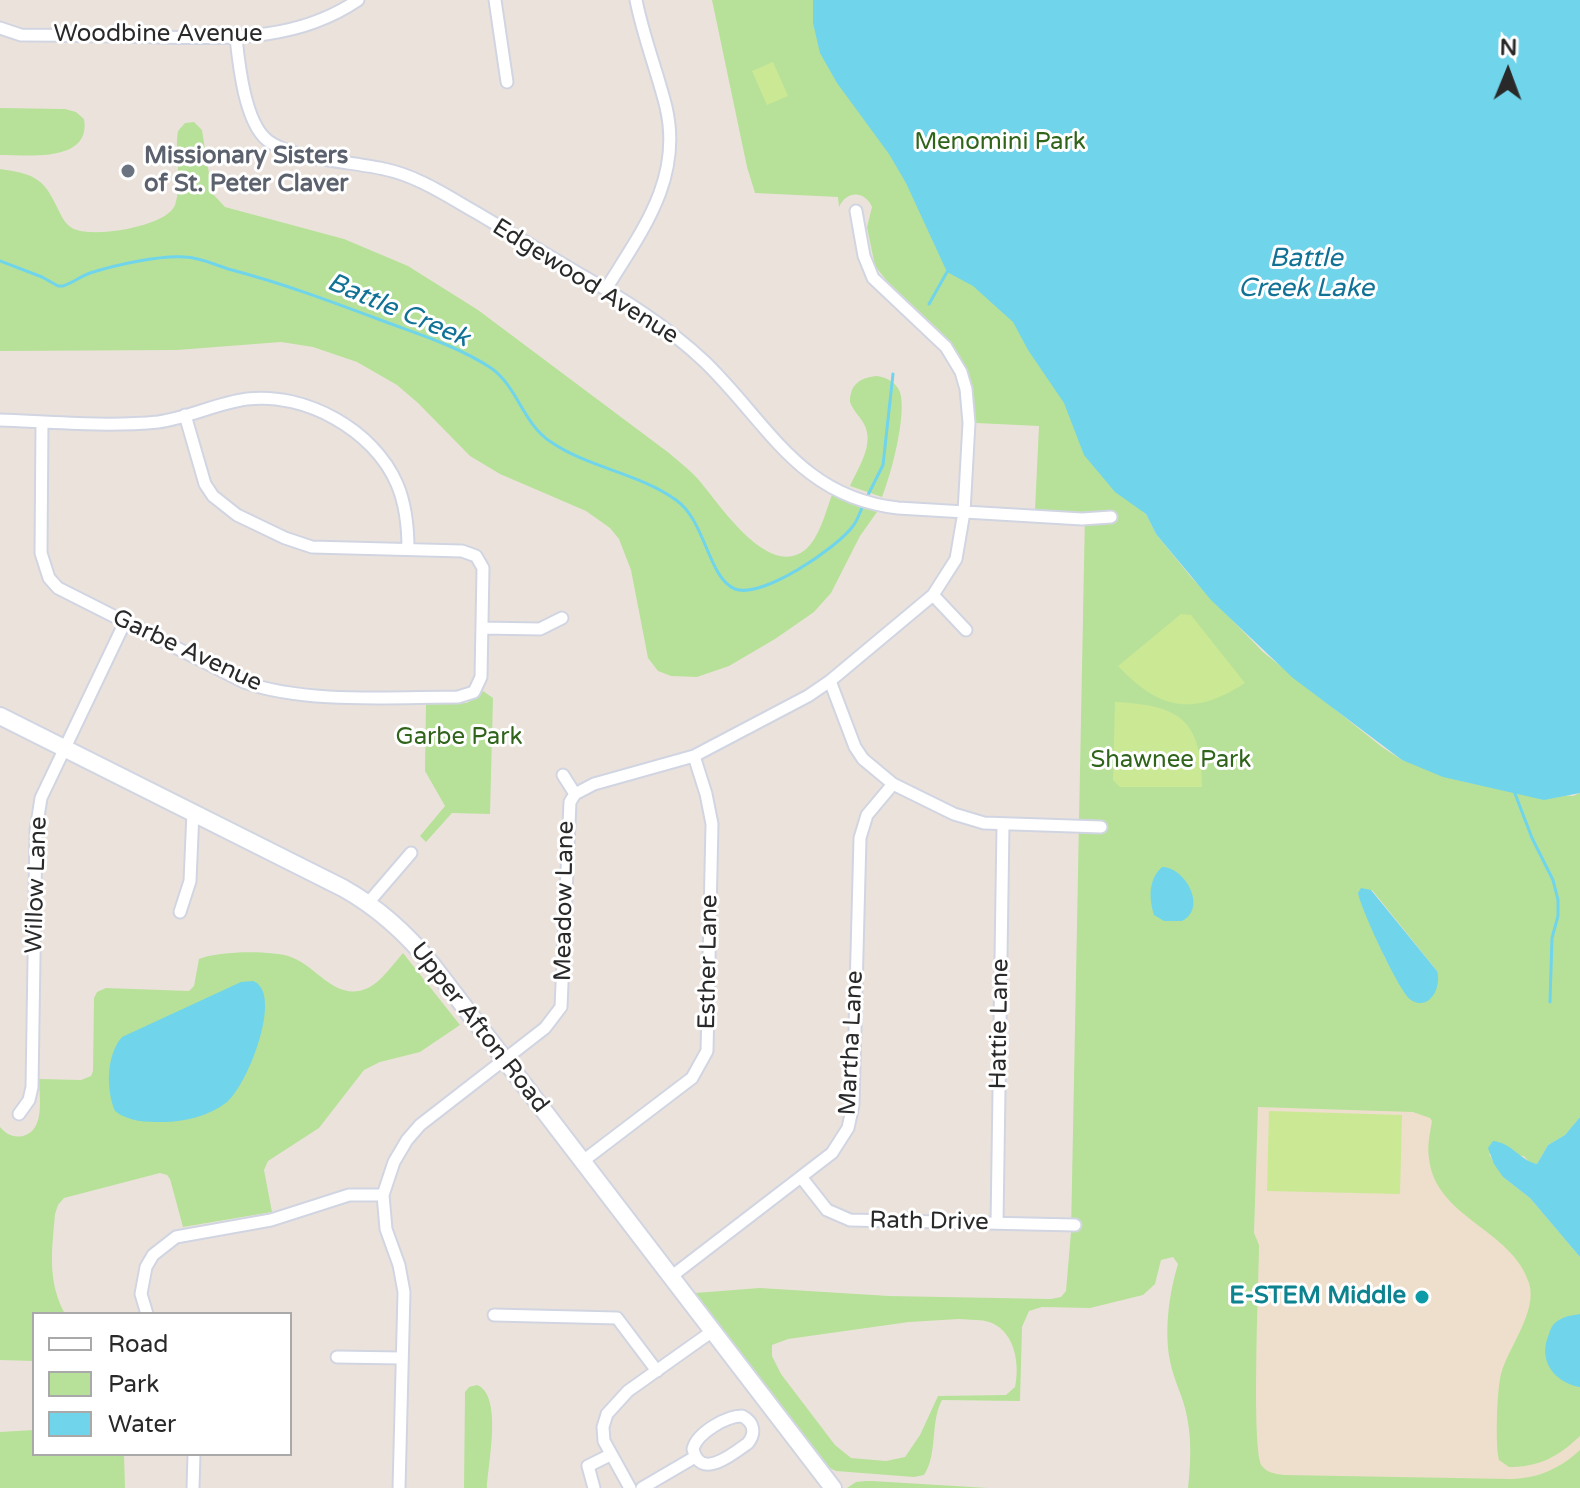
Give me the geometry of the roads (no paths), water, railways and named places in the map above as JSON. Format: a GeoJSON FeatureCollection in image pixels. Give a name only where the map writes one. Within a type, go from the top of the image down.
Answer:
{"type":"FeatureCollection","features":[{"type":"Feature","properties":{"kind":"street","name":"Woodbine Avenue"},"geometry":{"type":"LineString","coordinates":[[0,28],[21,35],[236,38],[297,29],[331,16],[358,0]]}},
{"type":"Feature","properties":{"kind":"street"},"geometry":{"type":"LineString","coordinates":[[495,0],[507,82]]}},
{"type":"Feature","properties":{"kind":"street"},"geometry":{"type":"LineString","coordinates":[[606,289],[652,214],[664,187],[668,161],[667,110],[636,0]]}},
{"type":"Feature","properties":{"kind":"street","name":"Edgewood Avenue"},"geometry":{"type":"LineString","coordinates":[[236,38],[254,122],[259,132],[275,146],[286,151],[398,172],[416,179],[606,289],[657,323],[705,363],[799,465],[852,496],[872,504],[964,512],[1082,519],[1111,517]]}},
{"type":"Feature","properties":{"kind":"street","name":"Meadow Lane"},"geometry":{"type":"LineString","coordinates":[[399,1488],[404,1292],[399,1265],[386,1229],[383,1195],[394,1162],[413,1133],[434,1113],[545,1028],[561,1007],[568,810],[575,794],[594,784],[694,756],[808,696],[933,595],[956,559],[964,512],[969,423],[966,389],[961,372],[946,347],[873,278],[864,256],[856,211]]}},
{"type":"Feature","properties":{"kind":"street"},"geometry":{"type":"LineString","coordinates":[[0,420],[142,423],[245,399],[311,407],[345,426],[371,447],[395,480],[405,513],[408,549]]}},
{"type":"Feature","properties":{"kind":"street"},"geometry":{"type":"LineString","coordinates":[[185,415],[205,484],[213,496],[237,515],[312,547],[462,551],[476,556],[483,568],[482,628],[540,629],[562,618]]}},
{"type":"Feature","properties":{"kind":"street","name":"Garbe Avenue"},"geometry":{"type":"LineString","coordinates":[[42,422],[43,564],[49,578],[58,588],[244,682],[287,694],[468,696],[479,686],[481,677],[482,628]]}},
{"type":"Feature","properties":{"kind":"street"},"geometry":{"type":"LineString","coordinates":[[933,595],[966,630]]}},
{"type":"Feature","properties":{"kind":"street","name":"Willow Lane"},"geometry":{"type":"LineString","coordinates":[[19,1114],[29,1100],[32,1087],[38,812],[41,798],[125,622]]}},
{"type":"Feature","properties":{"kind":"street"},"geometry":{"type":"LineString","coordinates":[[830,681],[855,747],[863,759],[893,784],[968,819],[1003,825],[1101,827]]}},
{"type":"Feature","properties":{"kind":"street","name":"Upper Afton Road"},"geometry":{"type":"LineString","coordinates":[[0,716],[368,903],[403,932],[505,1059],[833,1488]]}},
{"type":"Feature","properties":{"kind":"street","name":"Esther Lane"},"geometry":{"type":"LineString","coordinates":[[583,1161],[681,1088],[701,1066],[707,1051],[712,824],[694,756]]}},
{"type":"Feature","properties":{"kind":"street"},"geometry":{"type":"LineString","coordinates":[[563,775],[575,794]]}},
{"type":"Feature","properties":{"kind":"street","name":"Martha Lane"},"geometry":{"type":"LineString","coordinates":[[672,1276],[832,1153],[848,1128],[853,1105],[860,838],[867,815],[893,784]]}},
{"type":"Feature","properties":{"kind":"street"},"geometry":{"type":"LineString","coordinates":[[180,912],[190,881],[193,812]]}},
{"type":"Feature","properties":{"kind":"street","name":"Hattie Lane"},"geometry":{"type":"LineString","coordinates":[[997,1223],[1003,825]]}},
{"type":"Feature","properties":{"kind":"street"},"geometry":{"type":"LineString","coordinates":[[368,903],[411,853]]}},
{"type":"Feature","properties":{"kind":"street","name":"Rath Drive"},"geometry":{"type":"LineString","coordinates":[[801,1177],[827,1210],[850,1220],[1075,1225]]}},
{"type":"Feature","properties":{"kind":"street"},"geometry":{"type":"LineString","coordinates":[[146,1312],[141,1294],[146,1267],[153,1255],[176,1237],[271,1220],[349,1195],[383,1195]]}},
{"type":"Feature","properties":{"kind":"street"},"geometry":{"type":"LineString","coordinates":[[494,1315],[617,1318],[657,1371]]}},
{"type":"Feature","properties":{"kind":"street"},"geometry":{"type":"LineString","coordinates":[[630,1488],[610,1455],[603,1434],[609,1411],[622,1397],[714,1330]]}},
{"type":"Feature","properties":{"kind":"street"},"geometry":{"type":"LineString","coordinates":[[337,1357],[402,1358]]}},
{"type":"Feature","properties":{"kind":"street"},"geometry":{"type":"LineString","coordinates":[[742,1416],[752,1425],[753,1435],[748,1443],[717,1463],[704,1464],[695,1457],[693,1449],[696,1440],[729,1418],[742,1416]]}},
{"type":"Feature","properties":{"kind":"street"},"geometry":{"type":"LineString","coordinates":[[594,1488],[588,1466],[610,1455]]}},
{"type":"Feature","properties":{"kind":"street"},"geometry":{"type":"LineString","coordinates":[[193,1488],[194,1456]]}},
{"type":"Feature","properties":{"kind":"street"},"geometry":{"type":"LineString","coordinates":[[642,1488],[695,1457]]}},
{"type":"Feature","properties":{"kind":"water","name":"Battle Creek Lake"},"geometry":{"type":"Polygon","coordinates":[[[813,0],[1580,0],[1580,793],[1544,800],[1443,777],[1402,760],[1293,678],[1211,600],[1156,534],[1146,514],[1115,492],[1084,455],[1064,403],[1013,322],[973,286],[947,272],[906,183],[820,53],[813,23],[813,0]]]}},
{"type":"Feature","properties":{"kind":"water"},"geometry":{"type":"Polygon","coordinates":[[[1162,867],[1178,874],[1190,889],[1193,907],[1190,915],[1182,921],[1164,921],[1154,915],[1151,890],[1154,878],[1162,867]]]}},
{"type":"Feature","properties":{"kind":"water"},"geometry":{"type":"Polygon","coordinates":[[[1361,888],[1371,890],[1437,971],[1436,990],[1424,1003],[1411,1000],[1398,982],[1366,915],[1358,893],[1361,888]]]}},
{"type":"Feature","properties":{"kind":"water"},"geometry":{"type":"Polygon","coordinates":[[[253,981],[262,989],[265,1002],[260,1039],[244,1077],[227,1102],[205,1114],[171,1122],[138,1121],[115,1111],[109,1073],[113,1053],[122,1037],[241,982],[253,981]]]}},
{"type":"Feature","properties":{"kind":"water"},"geometry":{"type":"Polygon","coordinates":[[[1580,1117],[1580,1257],[1530,1198],[1503,1177],[1488,1148],[1493,1141],[1500,1142],[1537,1164],[1548,1145],[1565,1135],[1580,1117]]]}},
{"type":"Feature","properties":{"kind":"water"},"geometry":{"type":"Polygon","coordinates":[[[1580,1314],[1579,1387],[1561,1380],[1555,1374],[1545,1352],[1555,1323],[1580,1314]]]}},
{"type":"Feature","properties":{"kind":"waterway","name":"Battle Creek"},"geometry":{"type":"LineString","coordinates":[[0,261],[63,286],[90,273],[124,264],[163,258],[197,258],[310,294],[453,348],[500,376],[534,426],[551,442],[581,458],[646,483],[676,500],[694,521],[719,573],[735,589],[763,586],[798,570],[832,547],[853,526],[864,504]]}},
{"type":"Feature","properties":{"kind":"waterway","name":"Battle Creek"},"geometry":{"type":"LineString","coordinates":[[929,304],[947,272]]}},
{"type":"Feature","properties":{"kind":"waterway","name":"Battle Creek"},"geometry":{"type":"LineString","coordinates":[[867,497],[883,465],[893,374]]}},
{"type":"Feature","properties":{"kind":"waterway"},"geometry":{"type":"LineString","coordinates":[[1514,791],[1553,880],[1558,900],[1558,916],[1552,938],[1550,1002]]}},
{"type":"Feature","properties":{"kind":"place","name":"Missionary Sisters of St. Peter Claver"},"geometry":{"type":"Point","coordinates":[128,171]}},
{"type":"Feature","properties":{"kind":"place","name":"E-STEM Middle"},"geometry":{"type":"Point","coordinates":[1422,1297]}},
{"type":"Feature","properties":{"kind":"park label","name":"Menomini Park"},"geometry":{"type":"Point","coordinates":[1000,143]}},
{"type":"Feature","properties":{"kind":"park label","name":"Garbe Park"},"geometry":{"type":"Point","coordinates":[459,738]}},
{"type":"Feature","properties":{"kind":"park label","name":"Shawnee Park"},"geometry":{"type":"Point","coordinates":[1171,761]}}]}
